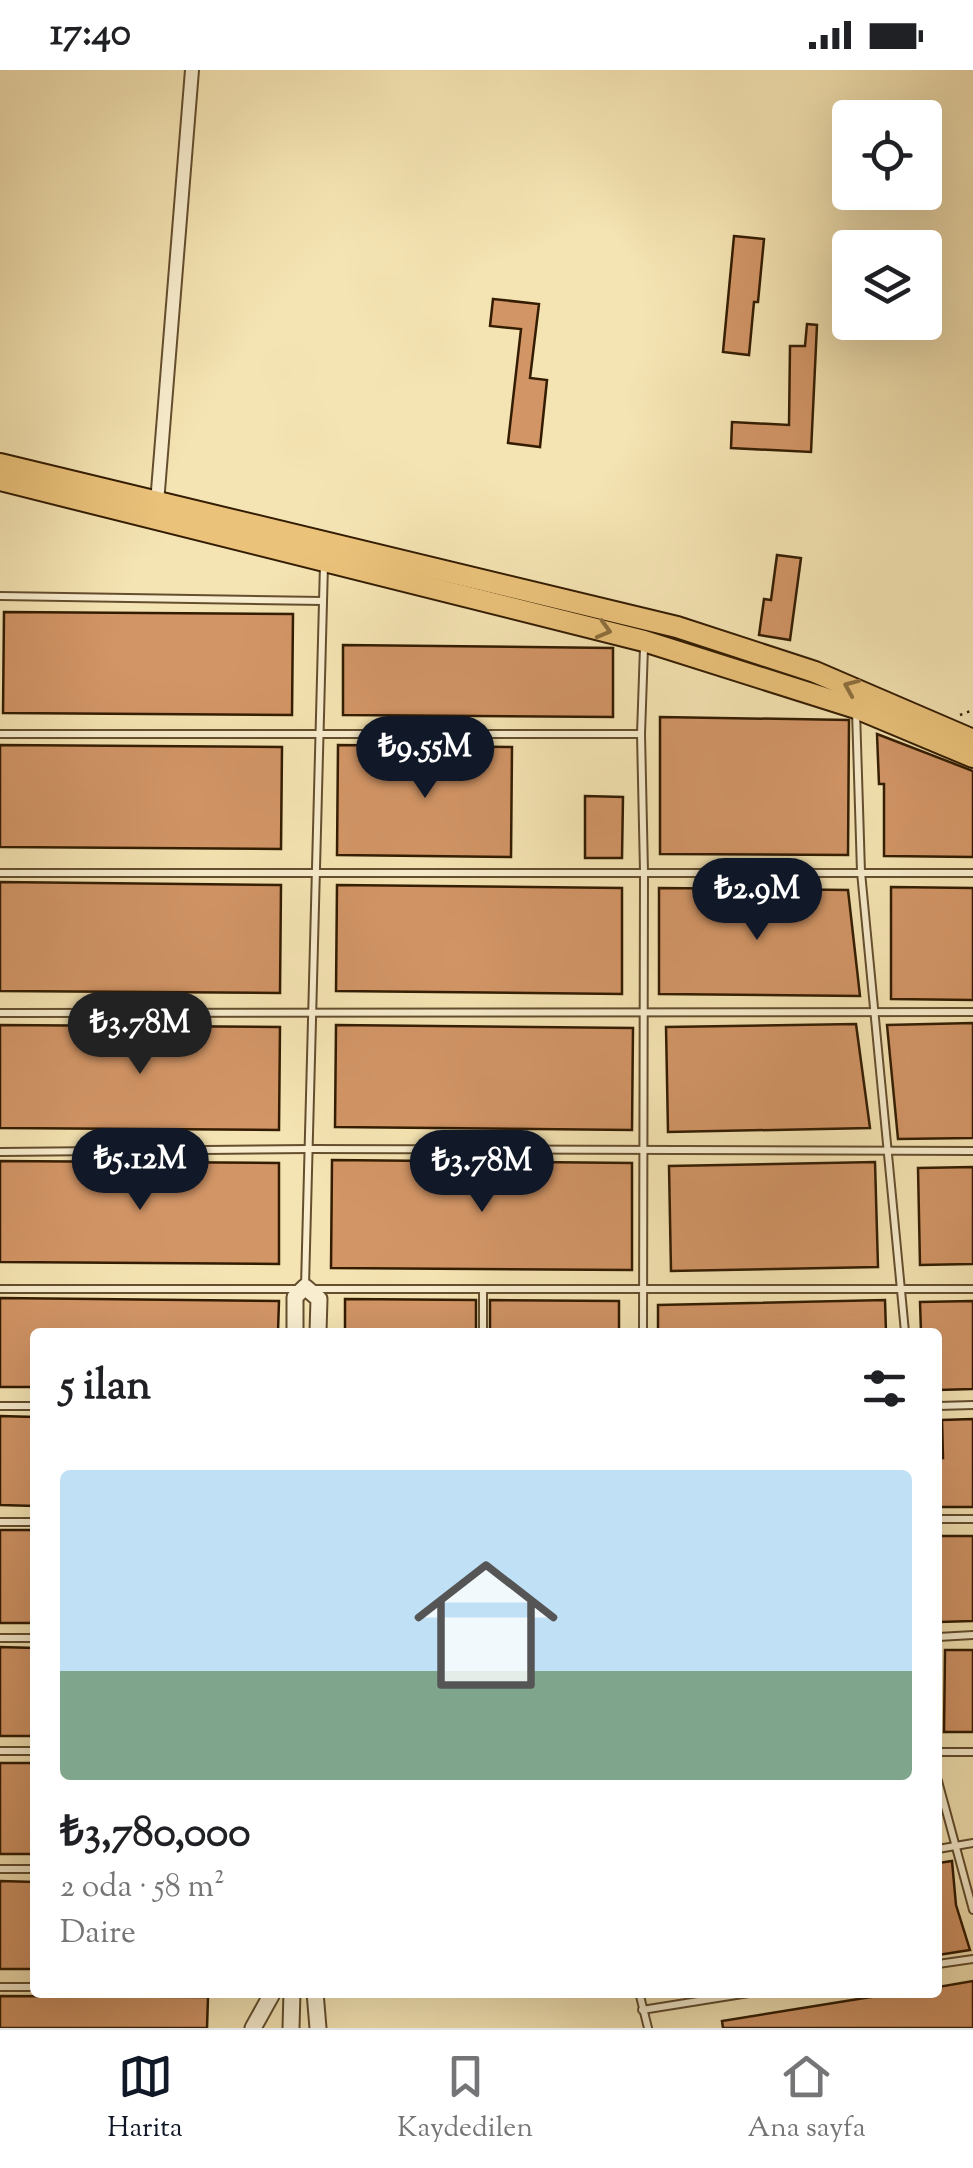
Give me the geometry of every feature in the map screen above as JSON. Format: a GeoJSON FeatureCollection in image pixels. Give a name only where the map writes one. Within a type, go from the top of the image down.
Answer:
{"type":"FeatureCollection","features":[{"type":"Feature","properties":{"kind":"main road"},"geometry":{"type":"LineString","coordinates":[[0,464],[676,627],[815,672],[973,740]]}},
{"type":"Feature","properties":{"kind":"main road"},"geometry":{"type":"LineString","coordinates":[[0,480],[644,641],[856,708],[973,757]]}},
{"type":"Feature","properties":{"kind":"street"},"geometry":{"type":"LineString","coordinates":[[157,504],[192,70]]}},
{"type":"Feature","properties":{"kind":"street"},"geometry":{"type":"LineString","coordinates":[[295,1328],[295,1298],[305,1287],[318,1298],[318,1328]]}},
{"type":"Feature","properties":{"kind":"street"},"geometry":{"type":"LineString","coordinates":[[253,2028],[270,1998]]}},
{"type":"Feature","properties":{"kind":"street"},"geometry":{"type":"LineString","coordinates":[[291,2028],[292,1998]]}},
{"type":"Feature","properties":{"kind":"street"},"geometry":{"type":"LineString","coordinates":[[316,1998],[318,2028]]}},
{"type":"Feature","properties":{"kind":"lane"},"geometry":{"type":"LineString","coordinates":[[305,1287],[324,560]]}},
{"type":"Feature","properties":{"kind":"lane"},"geometry":{"type":"LineString","coordinates":[[0,596],[323,601]]}},
{"type":"Feature","properties":{"kind":"lane"},"geometry":{"type":"LineString","coordinates":[[643,1328],[644,641]]}},
{"type":"Feature","properties":{"kind":"lane"},"geometry":{"type":"LineString","coordinates":[[856,708],[861,872],[905,1328]]}},
{"type":"Feature","properties":{"kind":"lane"},"geometry":{"type":"LineString","coordinates":[[0,734],[641,734]]}},
{"type":"Feature","properties":{"kind":"lane"},"geometry":{"type":"LineString","coordinates":[[0,873],[973,872]]}},
{"type":"Feature","properties":{"kind":"lane"},"geometry":{"type":"LineString","coordinates":[[0,1012],[973,1012]]}},
{"type":"Feature","properties":{"kind":"lane"},"geometry":{"type":"LineString","coordinates":[[0,1152],[309,1148],[973,1152]]}},
{"type":"Feature","properties":{"kind":"lane"},"geometry":{"type":"LineString","coordinates":[[0,1288],[973,1289]]}},
{"type":"Feature","properties":{"kind":"lane"},"geometry":{"type":"LineString","coordinates":[[483,1288],[483,1328]]}},
{"type":"Feature","properties":{"kind":"lane"},"geometry":{"type":"LineString","coordinates":[[0,1406],[30,1406]]}},
{"type":"Feature","properties":{"kind":"lane"},"geometry":{"type":"LineString","coordinates":[[942,1406],[973,1406]]}},
{"type":"Feature","properties":{"kind":"lane"},"geometry":{"type":"LineString","coordinates":[[942,1519],[973,1519]]}},
{"type":"Feature","properties":{"kind":"lane"},"geometry":{"type":"LineString","coordinates":[[0,1522],[30,1522]]}},
{"type":"Feature","properties":{"kind":"lane"},"geometry":{"type":"LineString","coordinates":[[942,1637],[973,1636]]}},
{"type":"Feature","properties":{"kind":"lane"},"geometry":{"type":"LineString","coordinates":[[0,1638],[30,1638]]}},
{"type":"Feature","properties":{"kind":"lane"},"geometry":{"type":"LineString","coordinates":[[0,1751],[30,1751]]}},
{"type":"Feature","properties":{"kind":"lane"},"geometry":{"type":"LineString","coordinates":[[942,1752],[973,1752]]}},
{"type":"Feature","properties":{"kind":"lane"},"geometry":{"type":"LineString","coordinates":[[942,1798],[973,1910]]}},
{"type":"Feature","properties":{"kind":"lane"},"geometry":{"type":"LineString","coordinates":[[942,1848],[973,1843]]}},
{"type":"Feature","properties":{"kind":"lane"},"geometry":{"type":"LineString","coordinates":[[0,1869],[30,1869]]}},
{"type":"Feature","properties":{"kind":"lane"},"geometry":{"type":"LineString","coordinates":[[942,1963],[973,1959]]}},
{"type":"Feature","properties":{"kind":"lane"},"geometry":{"type":"LineString","coordinates":[[0,1987],[30,1987]]}},
{"type":"Feature","properties":{"kind":"lane"},"geometry":{"type":"LineString","coordinates":[[640,1998],[648,2028]]}},
{"type":"Feature","properties":{"kind":"lane"},"geometry":{"type":"LineString","coordinates":[[642,2010],[717,1998]]}},
{"type":"Feature","properties":{"kind":"building"},"geometry":{"type":"Polygon","coordinates":[[[734,236],[764,239],[749,355],[723,352],[734,236]]]}},
{"type":"Feature","properties":{"kind":"building"},"geometry":{"type":"Polygon","coordinates":[[[493,299],[539,304],[530,378],[547,380],[540,447],[508,443],[521,329],[490,326],[493,299]]]}},
{"type":"Feature","properties":{"kind":"building"},"geometry":{"type":"Polygon","coordinates":[[[807,324],[817,325],[811,452],[731,448],[732,422],[789,425],[790,346],[805,346],[807,324]]]}},
{"type":"Feature","properties":{"kind":"building"},"geometry":{"type":"Polygon","coordinates":[[[777,555],[801,558],[790,640],[759,635],[764,599],[771,600],[777,555]]]}},
{"type":"Feature","properties":{"kind":"building"},"geometry":{"type":"Polygon","coordinates":[[[4,612],[293,614],[292,715],[3,713],[4,612]]]}},
{"type":"Feature","properties":{"kind":"building"},"geometry":{"type":"Polygon","coordinates":[[[343,645],[613,648],[613,717],[343,715],[343,645]]]}},
{"type":"Feature","properties":{"kind":"building"},"geometry":{"type":"Polygon","coordinates":[[[660,717],[849,720],[848,855],[660,854],[660,717]]]}},
{"type":"Feature","properties":{"kind":"building"},"geometry":{"type":"Polygon","coordinates":[[[877,734],[973,771],[973,857],[884,856],[884,784],[879,784],[877,734]]]}},
{"type":"Feature","properties":{"kind":"building"},"geometry":{"type":"Polygon","coordinates":[[[0,745],[282,747],[281,849],[0,847],[0,745]]]}},
{"type":"Feature","properties":{"kind":"building"},"geometry":{"type":"Polygon","coordinates":[[[338,745],[512,747],[511,857],[337,855],[338,745]]]}},
{"type":"Feature","properties":{"kind":"building"},"geometry":{"type":"Polygon","coordinates":[[[585,796],[623,797],[622,858],[585,858],[585,796]]]}},
{"type":"Feature","properties":{"kind":"building"},"geometry":{"type":"Polygon","coordinates":[[[0,882],[281,885],[280,993],[0,991],[0,882]]]}},
{"type":"Feature","properties":{"kind":"building"},"geometry":{"type":"Polygon","coordinates":[[[337,885],[622,888],[622,994],[336,991],[337,885]]]}},
{"type":"Feature","properties":{"kind":"building"},"geometry":{"type":"Polygon","coordinates":[[[891,887],[973,888],[973,1000],[891,999],[891,887]]]}},
{"type":"Feature","properties":{"kind":"building"},"geometry":{"type":"Polygon","coordinates":[[[659,888],[848,890],[860,996],[659,994],[659,888]]]}},
{"type":"Feature","properties":{"kind":"building"},"geometry":{"type":"Polygon","coordinates":[[[973,1023],[973,1138],[898,1139],[887,1025],[973,1023]]]}},
{"type":"Feature","properties":{"kind":"building"},"geometry":{"type":"Polygon","coordinates":[[[856,1024],[870,1128],[668,1132],[666,1027],[856,1024]]]}},
{"type":"Feature","properties":{"kind":"building"},"geometry":{"type":"Polygon","coordinates":[[[0,1025],[280,1027],[279,1130],[0,1128],[0,1025]]]}},
{"type":"Feature","properties":{"kind":"building"},"geometry":{"type":"Polygon","coordinates":[[[336,1025],[633,1028],[632,1130],[335,1127],[336,1025]]]}},
{"type":"Feature","properties":{"kind":"building"},"geometry":{"type":"Polygon","coordinates":[[[332,1160],[632,1163],[632,1270],[331,1268],[332,1160]]]}},
{"type":"Feature","properties":{"kind":"building"},"geometry":{"type":"Polygon","coordinates":[[[0,1161],[279,1163],[279,1264],[0,1262],[0,1161]]]}},
{"type":"Feature","properties":{"kind":"building"},"geometry":{"type":"Polygon","coordinates":[[[875,1162],[878,1267],[671,1271],[669,1166],[875,1162]]]}},
{"type":"Feature","properties":{"kind":"building"},"geometry":{"type":"Polygon","coordinates":[[[973,1167],[973,1264],[920,1265],[918,1168],[973,1167]]]}},
{"type":"Feature","properties":{"kind":"building"},"geometry":{"type":"Polygon","coordinates":[[[0,1298],[279,1301],[278,1328],[30,1328],[30,1387],[0,1387],[0,1298]]]}},
{"type":"Feature","properties":{"kind":"building"},"geometry":{"type":"Polygon","coordinates":[[[345,1299],[476,1300],[476,1328],[345,1328],[345,1299]]]}},
{"type":"Feature","properties":{"kind":"building"},"geometry":{"type":"Polygon","coordinates":[[[490,1300],[619,1301],[619,1328],[490,1328],[490,1300]]]}},
{"type":"Feature","properties":{"kind":"building"},"geometry":{"type":"Polygon","coordinates":[[[885,1300],[886,1328],[658,1328],[658,1305],[885,1300]]]}},
{"type":"Feature","properties":{"kind":"building"},"geometry":{"type":"Polygon","coordinates":[[[973,1301],[973,1389],[942,1390],[942,1328],[921,1328],[920,1302],[973,1301]]]}},
{"type":"Feature","properties":{"kind":"building"},"geometry":{"type":"Polygon","coordinates":[[[0,1416],[30,1417],[30,1506],[0,1505],[0,1416]]]}},
{"type":"Feature","properties":{"kind":"building"},"geometry":{"type":"Polygon","coordinates":[[[973,1419],[973,1507],[942,1507],[942,1420],[973,1419]]]}},
{"type":"Feature","properties":{"kind":"building"},"geometry":{"type":"Polygon","coordinates":[[[0,1530],[30,1530],[30,1623],[0,1623],[0,1530]]]}},
{"type":"Feature","properties":{"kind":"building"},"geometry":{"type":"Polygon","coordinates":[[[942,1536],[973,1536],[973,1621],[942,1622],[942,1536]]]}},
{"type":"Feature","properties":{"kind":"building"},"geometry":{"type":"Polygon","coordinates":[[[0,1647],[30,1648],[30,1736],[0,1736],[0,1647]]]}},
{"type":"Feature","properties":{"kind":"building"},"geometry":{"type":"Polygon","coordinates":[[[945,1650],[973,1650],[973,1732],[944,1732],[945,1650]]]}},
{"type":"Feature","properties":{"kind":"building"},"geometry":{"type":"Polygon","coordinates":[[[0,1763],[30,1763],[30,1854],[0,1854],[0,1763]]]}},
{"type":"Feature","properties":{"kind":"building"},"geometry":{"type":"Polygon","coordinates":[[[952,1861],[956,1905],[970,1950],[942,1954],[942,1862],[952,1861]]]}},
{"type":"Feature","properties":{"kind":"building"},"geometry":{"type":"Polygon","coordinates":[[[0,1881],[30,1882],[30,1969],[0,1969],[0,1881]]]}},
{"type":"Feature","properties":{"kind":"building"},"geometry":{"type":"Polygon","coordinates":[[[973,1981],[973,2028],[723,2028],[722,2021],[865,1998],[942,1998],[942,1986],[973,1981]]]}},
{"type":"Feature","properties":{"kind":"building"},"geometry":{"type":"Polygon","coordinates":[[[0,1996],[208,1998],[207,2028],[0,2028],[0,1996]]]}}]}
